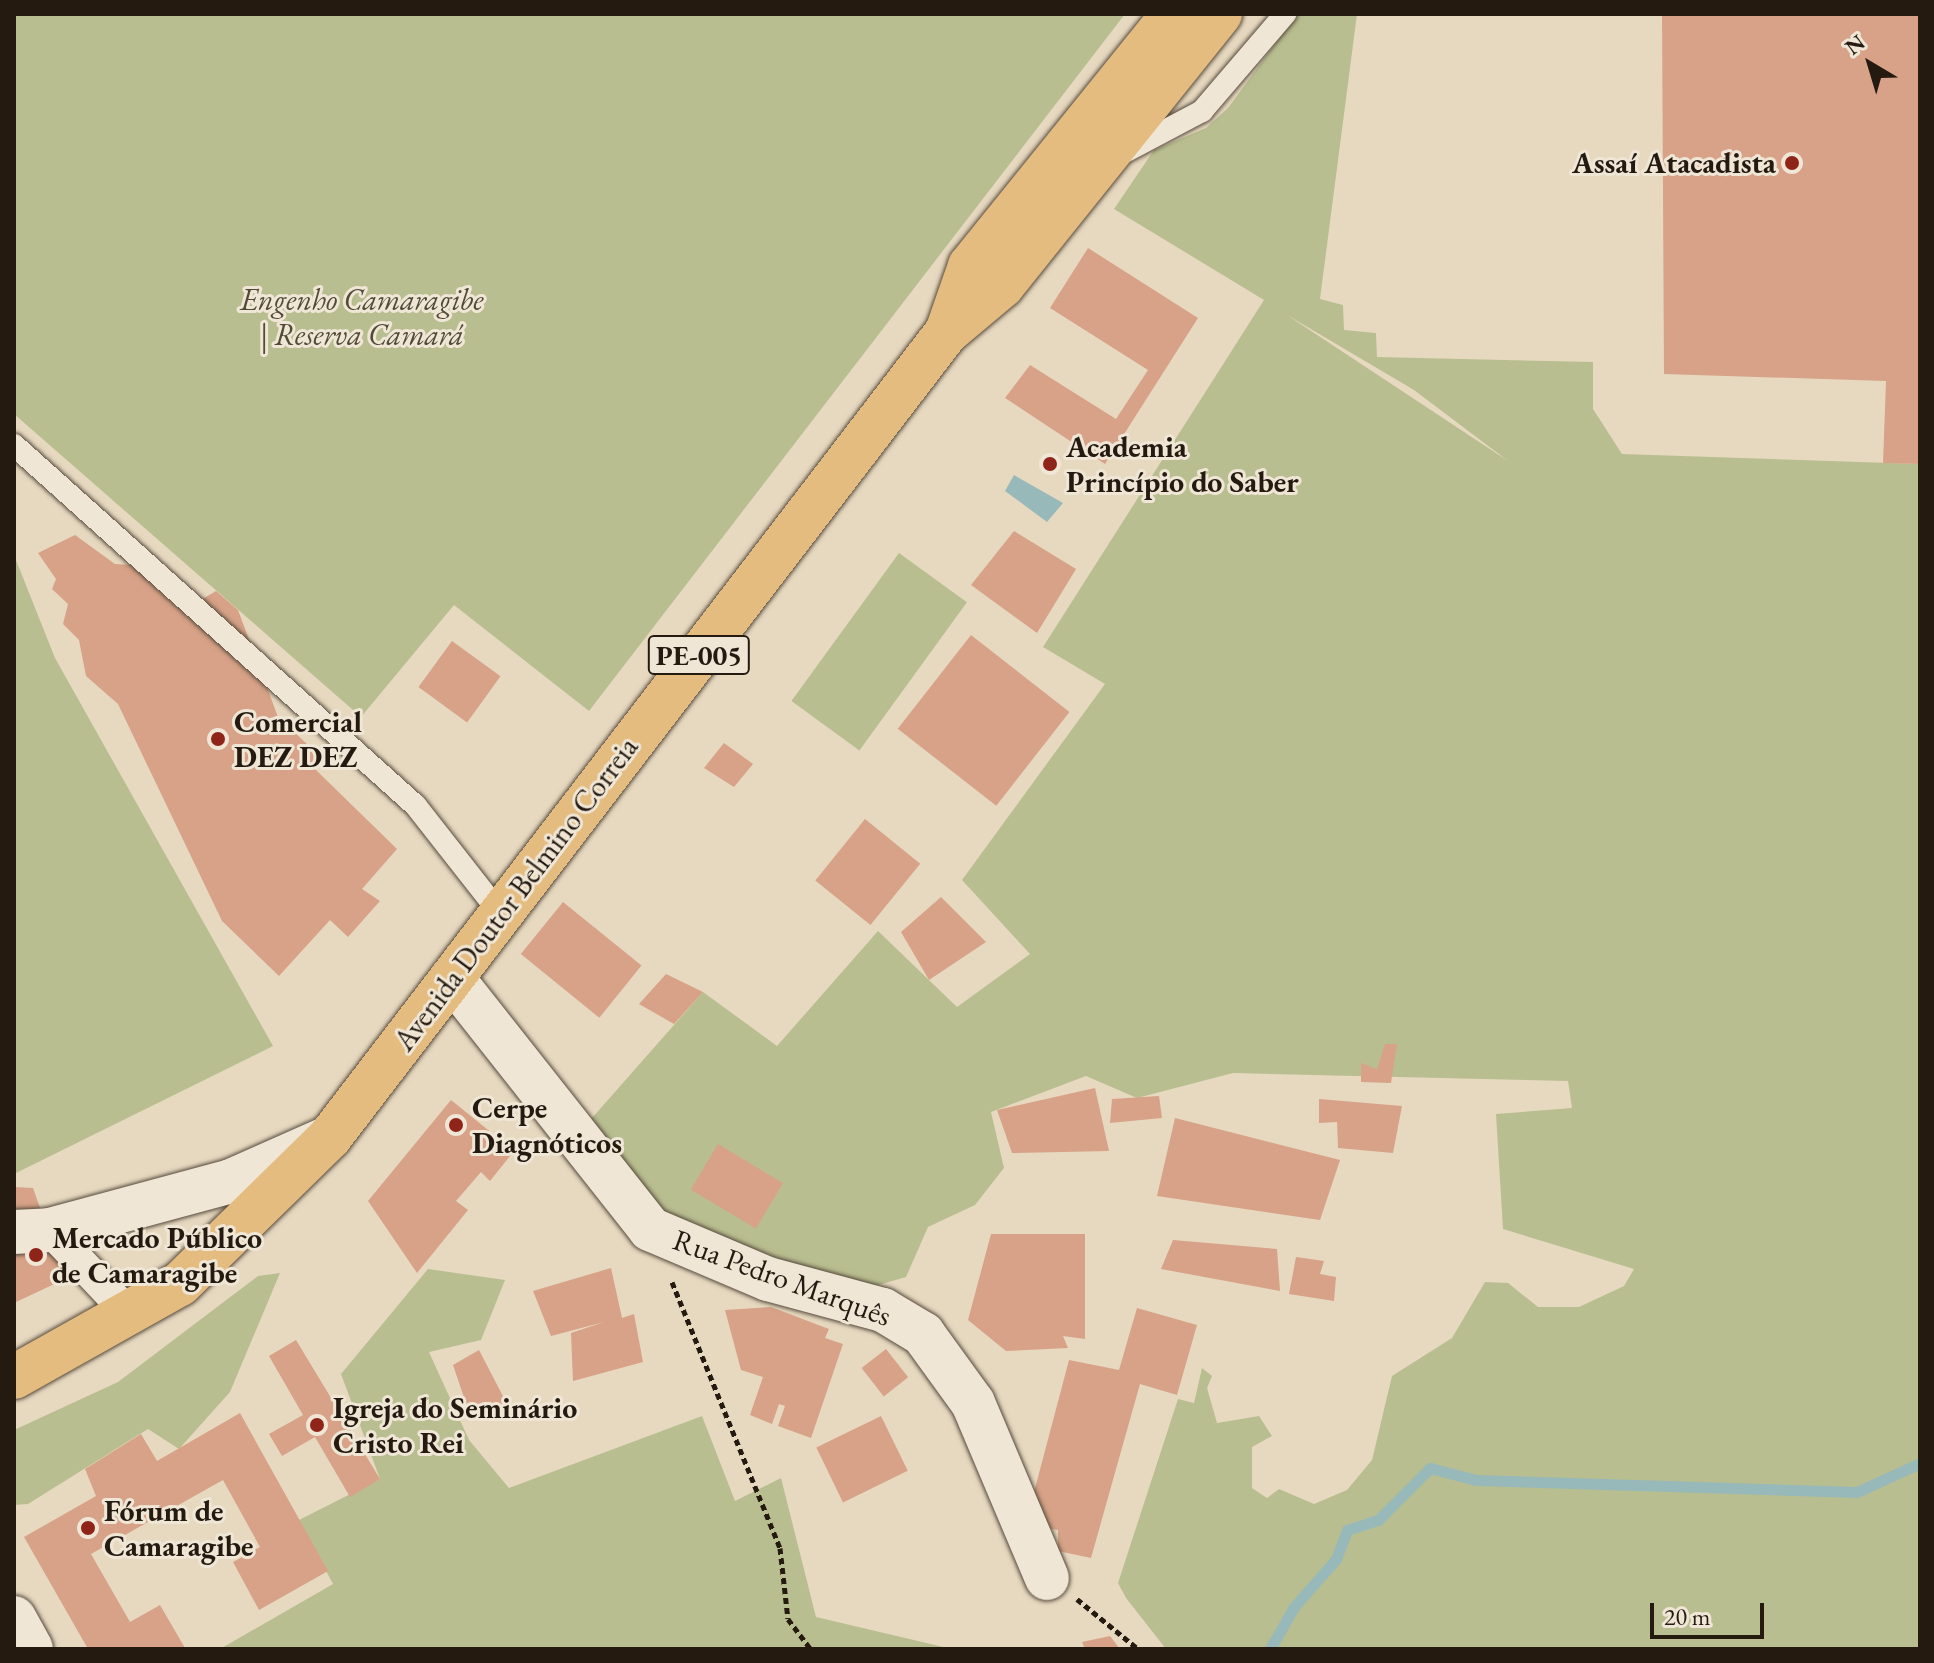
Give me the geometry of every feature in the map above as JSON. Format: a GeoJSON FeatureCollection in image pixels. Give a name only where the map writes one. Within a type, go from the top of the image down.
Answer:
{"type":"FeatureCollection","features":[{"type":"Feature","properties":{"kind":"main road","name":"Avenida Doutor Belmino Correia"},"geometry":{"type":"LineString","coordinates":[[946,333],[970,266],[1173,14]]}},
{"type":"Feature","properties":{"kind":"main road","name":"Avenida Doutor Belmino Correia"},"geometry":{"type":"LineString","coordinates":[[14,1377],[131,1316],[231,1241],[330,1137],[946,333],[1002,286],[1220,14]]}},
{"type":"Feature","properties":{"kind":"street","name":"Rua Pedro Marquês"},"geometry":{"type":"LineString","coordinates":[[452,978],[650,1229],[768,1279],[883,1310],[923,1334],[973,1403],[1047,1578]]}},
{"type":"Feature","properties":{"kind":"street"},"geometry":{"type":"LineString","coordinates":[[32,1231],[231,1181],[330,1137]]}},
{"type":"Feature","properties":{"kind":"street"},"geometry":{"type":"LineString","coordinates":[[32,1231],[131,1316]]}},
{"type":"Feature","properties":{"kind":"street"},"geometry":{"type":"LineString","coordinates":[[14,1618],[31,1649]]}},
{"type":"Feature","properties":{"kind":"lane"},"geometry":{"type":"LineString","coordinates":[[1096,166],[1202,111],[1285,14]]}},
{"type":"Feature","properties":{"kind":"lane"},"geometry":{"type":"LineString","coordinates":[[14,445],[416,806],[500,913]]}},
{"type":"Feature","properties":{"kind":"path","name":"Rua Pedro Marquês"},"geometry":{"type":"LineString","coordinates":[[650,1229],[780,1548],[788,1619],[811,1649]]}},
{"type":"Feature","properties":{"kind":"path"},"geometry":{"type":"LineString","coordinates":[[1047,1578],[1138,1649]]}},
{"type":"Feature","properties":{"kind":"green space","name":"Engenho Camaragibe | Reserva Camará"},"geometry":{"type":"Polygon","coordinates":[[[14,14],[1125,14],[589,711],[454,605],[361,717],[14,414],[14,14]]]}},
{"type":"Feature","properties":{"kind":"green space"},"geometry":{"type":"Polygon","coordinates":[[[1297,14],[1357,14],[1320,299],[1343,305],[1344,330],[1376,333],[1377,357],[1593,362],[1593,409],[1622,454],[1920,464],[1920,1649],[1166,1649],[1126,1598],[1118,1583],[1178,1399],[1194,1403],[1202,1368],[1212,1376],[1207,1388],[1217,1423],[1259,1416],[1272,1436],[1252,1447],[1252,1488],[1267,1498],[1279,1489],[1314,1504],[1347,1490],[1372,1460],[1392,1376],[1452,1338],[1485,1282],[1508,1283],[1538,1307],[1579,1307],[1624,1286],[1634,1269],[1503,1229],[1496,1114],[1572,1108],[1568,1081],[1233,1073],[1137,1098],[1086,1076],[991,1112],[1004,1168],[975,1205],[928,1227],[906,1277],[861,1290],[650,1229],[585,1126],[703,992],[777,1046],[878,931],[957,1007],[1030,954],[962,880],[1105,684],[1043,647],[1264,300],[1114,209],[1154,150],[1206,128],[1228,108],[1297,14]],[[1287,315],[1508,461],[1414,390],[1287,315]]]}},
{"type":"Feature","properties":{"kind":"green space"},"geometry":{"type":"Polygon","coordinates":[[[899,553],[967,602],[859,750],[791,701],[899,553]]]}},
{"type":"Feature","properties":{"kind":"green space"},"geometry":{"type":"Polygon","coordinates":[[[14,555],[55,658],[273,1046],[14,1174],[14,555]]]}},
{"type":"Feature","properties":{"kind":"green space"},"geometry":{"type":"Polygon","coordinates":[[[428,1269],[505,1280],[481,1340],[429,1352],[469,1440],[509,1488],[702,1416],[735,1501],[781,1478],[816,1617],[952,1649],[220,1649],[333,1584],[299,1520],[380,1479],[341,1374],[428,1269]]]}},
{"type":"Feature","properties":{"kind":"green space"},"geometry":{"type":"Polygon","coordinates":[[[280,1273],[230,1392],[179,1449],[148,1429],[28,1504],[14,1505],[14,1430],[118,1382],[258,1276],[280,1273]]]}},
{"type":"Feature","properties":{"kind":"water"},"geometry":{"type":"Polygon","coordinates":[[[1014,475],[1063,503],[1047,522],[1005,491],[1014,475]]]}},
{"type":"Feature","properties":{"kind":"building","name":"Assaí Atacadista"},"geometry":{"type":"Polygon","coordinates":[[[1662,14],[1920,14],[1920,464],[1883,463],[1886,381],[1664,374],[1662,14]]]}},
{"type":"Feature","properties":{"kind":"building"},"geometry":{"type":"Polygon","coordinates":[[[1088,248],[1198,318],[1105,464],[1005,398],[1030,365],[1116,419],[1148,370],[1050,308],[1088,248]]]}},
{"type":"Feature","properties":{"kind":"building"},"geometry":{"type":"Polygon","coordinates":[[[1014,531],[1076,569],[1037,633],[971,585],[1014,531]]]}},
{"type":"Feature","properties":{"kind":"building","name":"Comercial DEZ DEZ"},"geometry":{"type":"Polygon","coordinates":[[[75,535],[115,564],[134,565],[201,600],[216,591],[238,610],[278,717],[324,760],[315,769],[397,849],[362,889],[380,901],[348,937],[330,920],[279,976],[222,921],[118,704],[86,676],[79,640],[63,624],[68,604],[52,589],[56,579],[38,553],[75,535]]]}},
{"type":"Feature","properties":{"kind":"building"},"geometry":{"type":"Polygon","coordinates":[[[971,635],[1070,712],[996,806],[898,729],[971,635]]]}},
{"type":"Feature","properties":{"kind":"building"},"geometry":{"type":"Polygon","coordinates":[[[452,641],[501,676],[467,722],[418,687],[452,641]]]}},
{"type":"Feature","properties":{"kind":"building"},"geometry":{"type":"Polygon","coordinates":[[[724,743],[753,764],[734,787],[704,768],[724,743]]]}},
{"type":"Feature","properties":{"kind":"building"},"geometry":{"type":"Polygon","coordinates":[[[865,819],[920,864],[870,925],[815,880],[865,819]]]}},
{"type":"Feature","properties":{"kind":"building"},"geometry":{"type":"Polygon","coordinates":[[[941,897],[986,942],[929,980],[901,932],[941,897]]]}},
{"type":"Feature","properties":{"kind":"building"},"geometry":{"type":"Polygon","coordinates":[[[563,902],[641,966],[599,1018],[521,954],[563,902]]]}},
{"type":"Feature","properties":{"kind":"building"},"geometry":{"type":"Polygon","coordinates":[[[666,974],[703,992],[674,1024],[639,1004],[666,974]]]}},
{"type":"Feature","properties":{"kind":"building"},"geometry":{"type":"Polygon","coordinates":[[[1385,1044],[1397,1044],[1391,1083],[1361,1082],[1361,1063],[1377,1069],[1385,1044]]]}},
{"type":"Feature","properties":{"kind":"building"},"geometry":{"type":"Polygon","coordinates":[[[1095,1088],[1109,1151],[1012,1153],[997,1110],[1095,1088]]]}},
{"type":"Feature","properties":{"kind":"building"},"geometry":{"type":"Polygon","coordinates":[[[1159,1096],[1162,1118],[1110,1123],[1112,1099],[1159,1096]]]}},
{"type":"Feature","properties":{"kind":"building"},"geometry":{"type":"Polygon","coordinates":[[[1319,1099],[1402,1106],[1393,1153],[1338,1148],[1337,1122],[1319,1123],[1319,1099]]]}},
{"type":"Feature","properties":{"kind":"building"},"geometry":{"type":"Polygon","coordinates":[[[451,1100],[514,1151],[490,1181],[481,1172],[456,1201],[468,1210],[417,1273],[368,1201],[451,1100]]]}},
{"type":"Feature","properties":{"kind":"building"},"geometry":{"type":"Polygon","coordinates":[[[1175,1118],[1340,1160],[1320,1220],[1157,1196],[1175,1118]]]}},
{"type":"Feature","properties":{"kind":"building"},"geometry":{"type":"Polygon","coordinates":[[[718,1144],[783,1183],[756,1229],[691,1189],[718,1144]]]}},
{"type":"Feature","properties":{"kind":"building","name":"Mercado Público de Camaragibe"},"geometry":{"type":"Polygon","coordinates":[[[14,1187],[33,1188],[65,1279],[14,1303],[14,1187]]]}},
{"type":"Feature","properties":{"kind":"building"},"geometry":{"type":"Polygon","coordinates":[[[991,1234],[1085,1234],[1085,1339],[1063,1336],[1068,1348],[1006,1351],[968,1320],[991,1234]]]}},
{"type":"Feature","properties":{"kind":"building"},"geometry":{"type":"Polygon","coordinates":[[[1173,1240],[1277,1249],[1280,1291],[1161,1269],[1173,1240]]]}},
{"type":"Feature","properties":{"kind":"building"},"geometry":{"type":"Polygon","coordinates":[[[1296,1257],[1324,1261],[1320,1274],[1336,1277],[1334,1301],[1289,1294],[1296,1257]]]}},
{"type":"Feature","properties":{"kind":"building"},"geometry":{"type":"Polygon","coordinates":[[[611,1268],[622,1318],[634,1314],[643,1362],[573,1381],[571,1333],[604,1322],[551,1336],[533,1291],[611,1268]]]}},
{"type":"Feature","properties":{"kind":"building"},"geometry":{"type":"Polygon","coordinates":[[[771,1307],[829,1329],[825,1338],[843,1344],[811,1438],[778,1426],[785,1406],[779,1404],[772,1424],[750,1415],[763,1377],[741,1370],[725,1310],[771,1307]]]}},
{"type":"Feature","properties":{"kind":"building"},"geometry":{"type":"Polygon","coordinates":[[[1137,1308],[1197,1325],[1177,1395],[1140,1384],[1091,1558],[1058,1551],[1058,1530],[1034,1526],[1033,1496],[1069,1360],[1119,1370],[1137,1308]]]}},
{"type":"Feature","properties":{"kind":"building","name":"Igreja do Seminário Cristo Rei"},"geometry":{"type":"Polygon","coordinates":[[[296,1340],[380,1479],[350,1497],[315,1437],[282,1456],[269,1434],[303,1415],[269,1356],[296,1340]]]}},
{"type":"Feature","properties":{"kind":"building"},"geometry":{"type":"Polygon","coordinates":[[[886,1349],[908,1377],[884,1396],[862,1368],[886,1349]]]}},
{"type":"Feature","properties":{"kind":"building"},"geometry":{"type":"Polygon","coordinates":[[[479,1350],[506,1402],[472,1421],[453,1365],[479,1350]]]}},
{"type":"Feature","properties":{"kind":"building","name":"Fórum de Camaragibe"},"geometry":{"type":"Polygon","coordinates":[[[240,1413],[328,1571],[259,1610],[233,1562],[260,1547],[223,1480],[91,1554],[130,1622],[160,1605],[185,1648],[88,1649],[24,1537],[96,1496],[85,1469],[141,1434],[157,1461],[240,1413]]]}},
{"type":"Feature","properties":{"kind":"building"},"geometry":{"type":"Polygon","coordinates":[[[881,1416],[908,1471],[843,1502],[816,1448],[881,1416]]]}},
{"type":"Feature","properties":{"kind":"building"},"geometry":{"type":"Polygon","coordinates":[[[1110,1636],[1120,1649],[1085,1649],[1082,1642],[1110,1636]]]}},
{"type":"Feature","properties":{"kind":"waterway"},"geometry":{"type":"LineString","coordinates":[[1270,1649],[1294,1607],[1336,1559],[1347,1530],[1378,1520],[1430,1468],[1476,1480],[1857,1492],[1920,1463]]}},
{"type":"Feature","properties":{"kind":"place","name":"Assaí Atacadista"},"geometry":{"type":"Point","coordinates":[1792,163]}},
{"type":"Feature","properties":{"kind":"place","name":"Academia Princípio do Saber"},"geometry":{"type":"Point","coordinates":[1050,464]}},
{"type":"Feature","properties":{"kind":"place","name":"Comercial DEZ DEZ"},"geometry":{"type":"Point","coordinates":[218,739]}},
{"type":"Feature","properties":{"kind":"place","name":"Cerpe Diagnóticos"},"geometry":{"type":"Point","coordinates":[456,1125]}},
{"type":"Feature","properties":{"kind":"place","name":"Mercado Público de Camaragibe"},"geometry":{"type":"Point","coordinates":[36,1255]}},
{"type":"Feature","properties":{"kind":"place","name":"Igreja do Seminário Cristo Rei"},"geometry":{"type":"Point","coordinates":[317,1425]}},
{"type":"Feature","properties":{"kind":"place","name":"Fórum de Camaragibe"},"geometry":{"type":"Point","coordinates":[88,1528]}}]}
